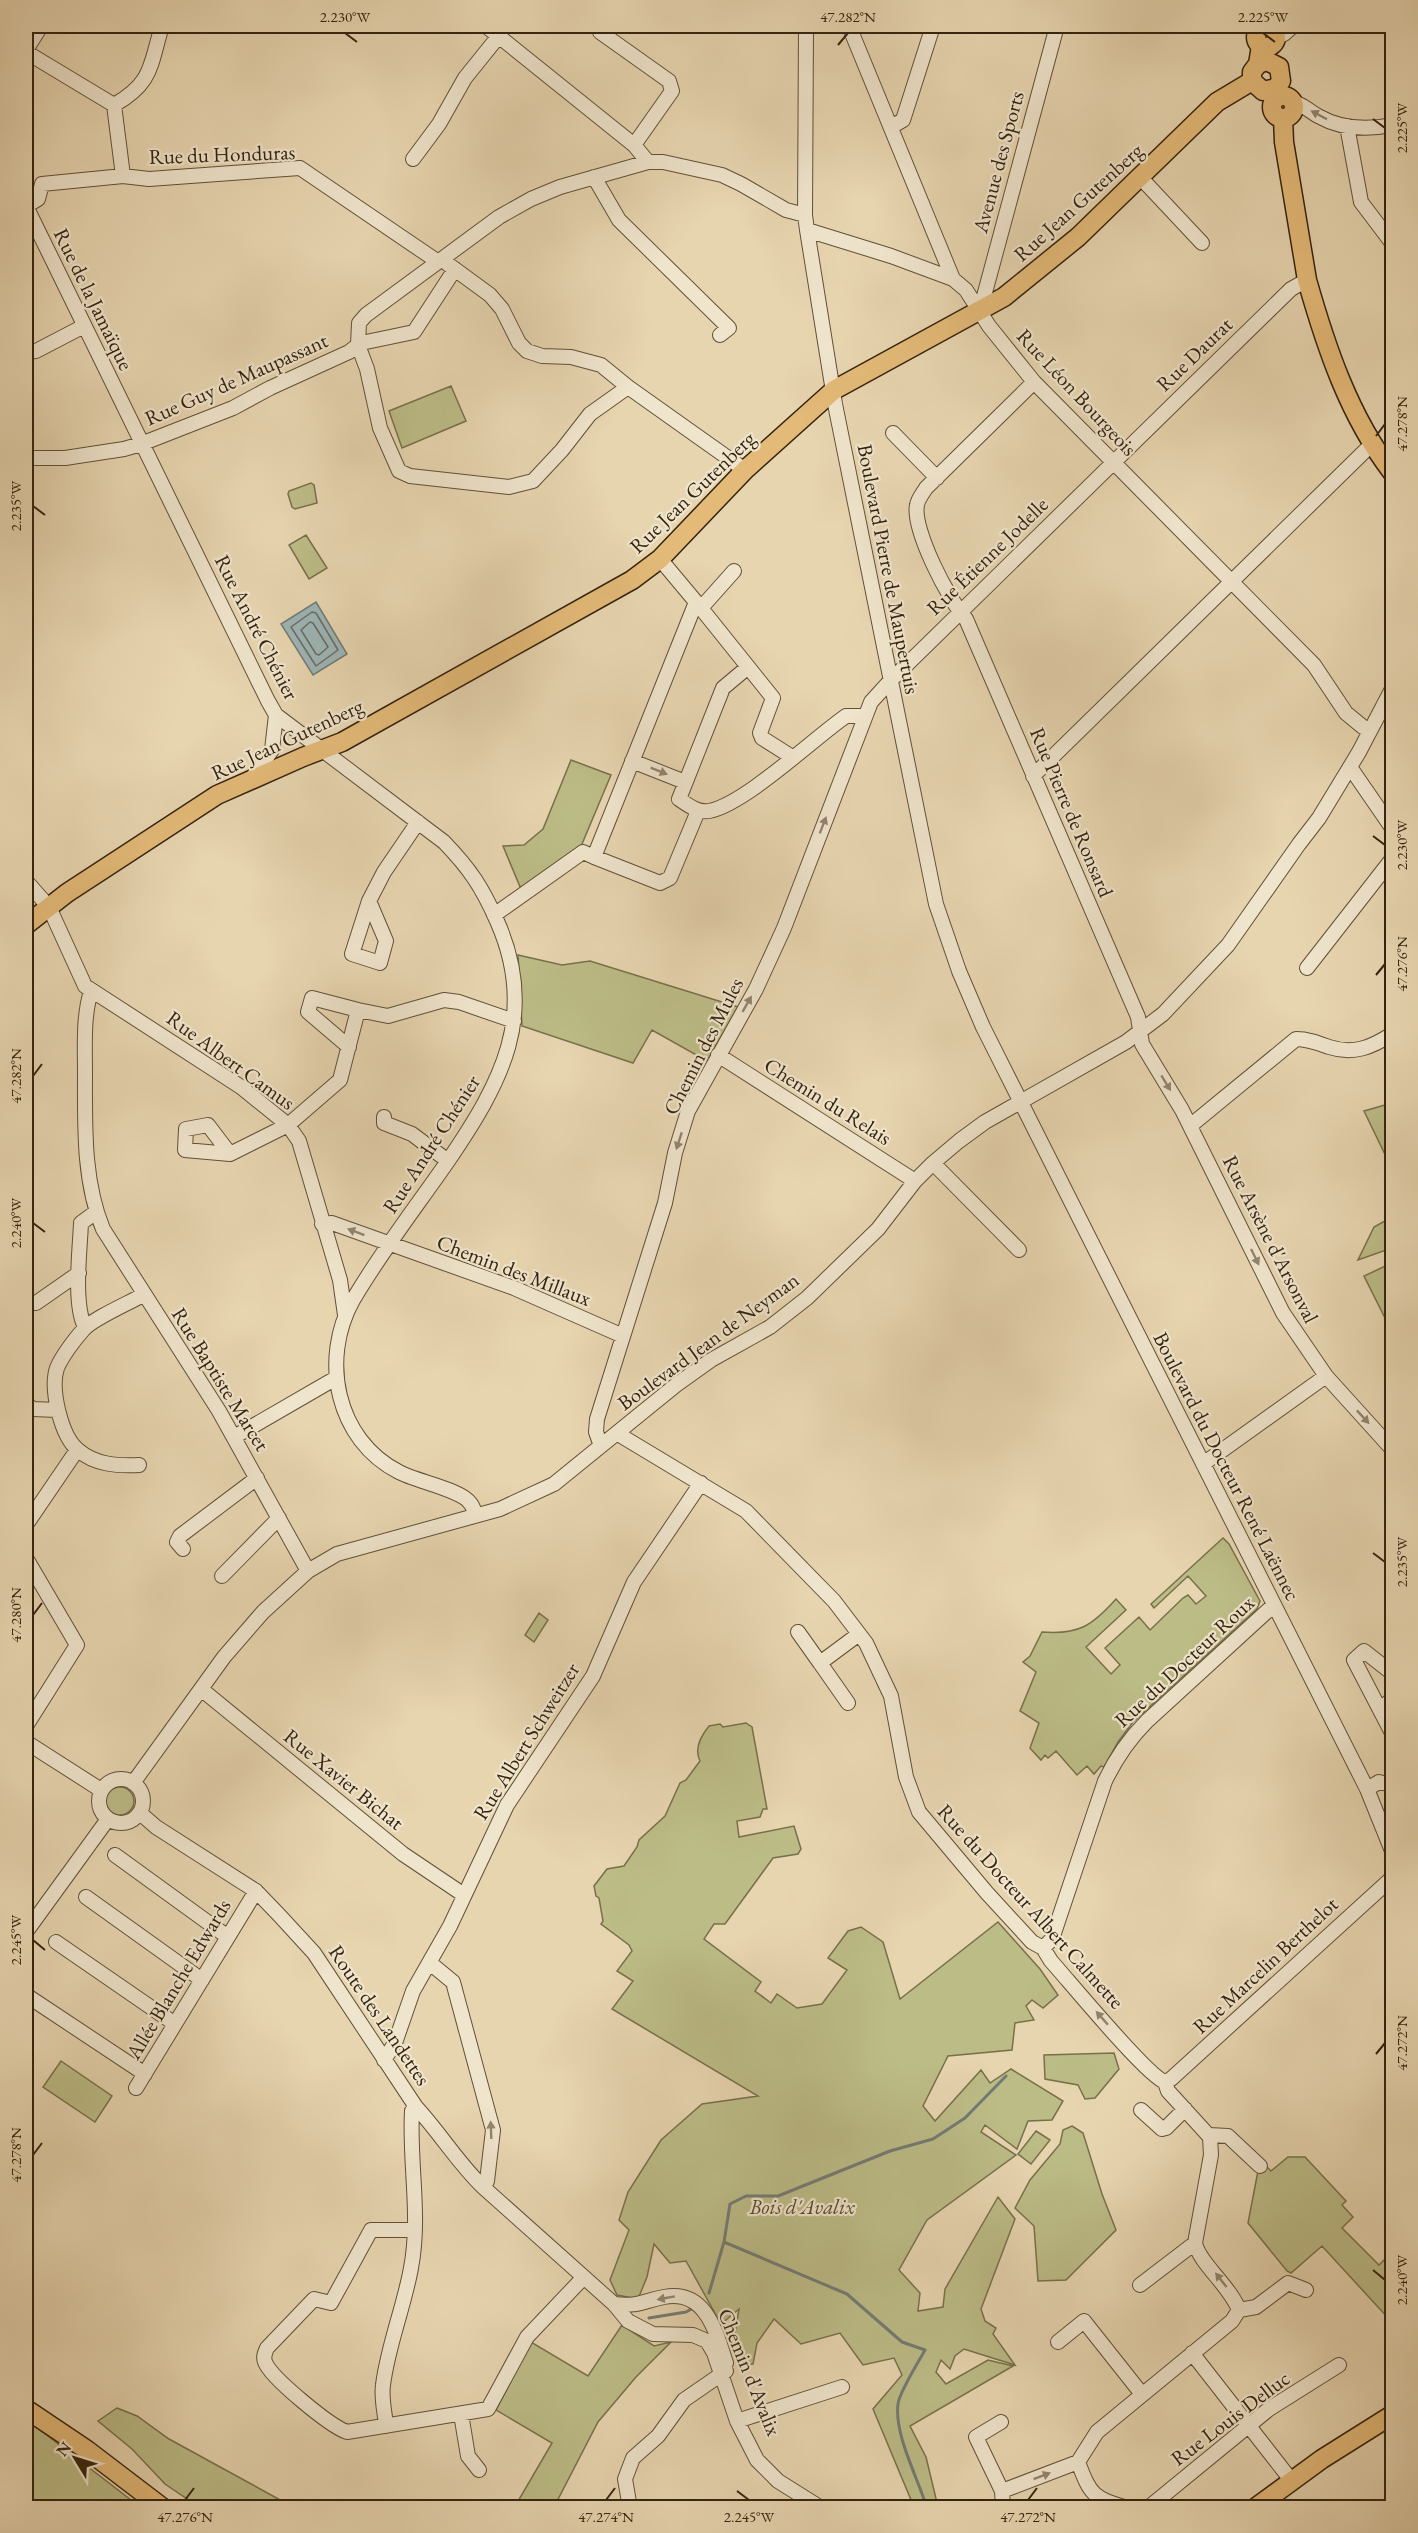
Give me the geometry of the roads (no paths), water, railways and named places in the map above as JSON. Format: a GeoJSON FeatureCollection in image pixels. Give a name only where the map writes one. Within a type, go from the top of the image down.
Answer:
{"type":"FeatureCollection","features":[{"type":"Feature","properties":{"kind":"main road"},"geometry":{"type":"LineString","coordinates":[[1266,44],[1252,72],[1252,81],[1258,89],[1280,99]]}},
{"type":"Feature","properties":{"kind":"main road"},"geometry":{"type":"LineString","coordinates":[[1266,44],[1281,72],[1280,99],[1284,142],[1307,280],[1342,388],[1372,444],[1392,472]]}},
{"type":"Feature","properties":{"kind":"main road","name":"Rue Jean Gutenberg"},"geometry":{"type":"LineString","coordinates":[[26,925],[217,795],[344,741],[632,580],[660,559],[746,470],[834,390],[1005,297],[1078,237],[1217,102],[1252,81]]}},
{"type":"Feature","properties":{"kind":"main road"},"geometry":{"type":"LineString","coordinates":[[26,2394],[75,2433],[87,2450]]}},
{"type":"Feature","properties":{"kind":"main road"},"geometry":{"type":"LineString","coordinates":[[26,2409],[87,2450],[163,2508]]}},
{"type":"Feature","properties":{"kind":"main road"},"geometry":{"type":"LineString","coordinates":[[1256,2508],[1291,2480],[1392,2415]]}},
{"type":"Feature","properties":{"kind":"main road"},"geometry":{"type":"LineString","coordinates":[[26,2420],[67,2444],[87,2450]]}},
{"type":"Feature","properties":{"kind":"main road"},"geometry":{"type":"LineString","coordinates":[[1270,2508],[1325,2468],[1392,2427]]}},
{"type":"Feature","properties":{"kind":"street"},"geometry":{"type":"LineString","coordinates":[[41,26],[26,51],[114,105],[133,94],[144,82],[153,61],[162,26]]}},
{"type":"Feature","properties":{"kind":"street"},"geometry":{"type":"LineString","coordinates":[[486,26],[634,145],[648,162],[663,162],[722,176],[741,184],[786,210],[805,215]]}},
{"type":"Feature","properties":{"kind":"street","name":"Boulevard Pierre de Maupertuis"},"geometry":{"type":"LineString","coordinates":[[806,26],[805,215],[834,390],[891,680],[936,904],[959,971],[1020,1103]]}},
{"type":"Feature","properties":{"kind":"street","name":"Rue Léon Bourgeois"},"geometry":{"type":"LineString","coordinates":[[849,26],[953,279],[966,290],[989,326],[1034,382],[1314,664],[1346,713],[1366,729]]}},
{"type":"Feature","properties":{"kind":"street"},"geometry":{"type":"LineString","coordinates":[[891,127],[903,120],[933,26]]}},
{"type":"Feature","properties":{"kind":"street","name":"Avenue des Sports"},"geometry":{"type":"LineString","coordinates":[[980,311],[1057,26]]}},
{"type":"Feature","properties":{"kind":"street"},"geometry":{"type":"LineString","coordinates":[[1266,44],[1293,26]]}},
{"type":"Feature","properties":{"kind":"street"},"geometry":{"type":"LineString","coordinates":[[600,32],[669,81],[672,91],[634,145]]}},
{"type":"Feature","properties":{"kind":"street"},"geometry":{"type":"LineString","coordinates":[[413,159],[439,124],[465,78],[498,37]]}},
{"type":"Feature","properties":{"kind":"street"},"geometry":{"type":"LineString","coordinates":[[1280,99],[1306,107],[1318,116],[1347,126],[1372,129],[1392,125]]}},
{"type":"Feature","properties":{"kind":"street","name":"Rue du Honduras"},"geometry":{"type":"LineString","coordinates":[[114,105],[123,176],[149,179],[300,168],[434,259],[455,269],[490,295],[502,309],[519,343],[527,351],[542,356],[586,360],[601,365],[628,387],[746,470]]}},
{"type":"Feature","properties":{"kind":"street"},"geometry":{"type":"LineString","coordinates":[[1347,126],[1360,202],[1392,243]]}},
{"type":"Feature","properties":{"kind":"street","name":"Rue Guy de Maupassant"},"geometry":{"type":"LineString","coordinates":[[26,458],[65,458],[124,449],[233,408],[270,387],[342,356],[358,343],[359,323],[366,315],[499,217],[560,187],[648,162]]}},
{"type":"Feature","properties":{"kind":"street","name":"Rue de la Jamaïque"},"geometry":{"type":"LineString","coordinates":[[123,176],[42,184],[38,199],[26,206],[141,444]]}},
{"type":"Feature","properties":{"kind":"street"},"geometry":{"type":"LineString","coordinates":[[594,177],[620,220],[729,328],[720,335]]}},
{"type":"Feature","properties":{"kind":"street"},"geometry":{"type":"LineString","coordinates":[[1140,177],[1202,243]]}},
{"type":"Feature","properties":{"kind":"street"},"geometry":{"type":"LineString","coordinates":[[807,230],[891,256],[953,279]]}},
{"type":"Feature","properties":{"kind":"street"},"geometry":{"type":"LineString","coordinates":[[455,269],[414,332],[358,343],[367,369],[380,428],[399,471],[410,476],[509,487],[533,481],[562,450],[590,414],[628,387]]}},
{"type":"Feature","properties":{"kind":"street","name":"Rue Daurat"},"geometry":{"type":"LineString","coordinates":[[1113,462],[1291,289],[1307,280]]}},
{"type":"Feature","properties":{"kind":"street"},"geometry":{"type":"LineString","coordinates":[[26,352],[36,351],[84,326]]}},
{"type":"Feature","properties":{"kind":"street","name":"Rue Pierre de Ronsard"},"geometry":{"type":"LineString","coordinates":[[1034,382],[926,489],[917,504],[918,521],[943,587],[966,619],[1138,1017],[1141,1031]]}},
{"type":"Feature","properties":{"kind":"street"},"geometry":{"type":"LineString","coordinates":[[893,433],[937,478]]}},
{"type":"Feature","properties":{"kind":"street","name":"Rue André Chénier"},"geometry":{"type":"LineString","coordinates":[[141,444],[276,715],[444,842],[465,863],[481,885],[507,943],[513,969],[514,1022],[499,1077],[488,1099],[448,1161],[390,1245]]}},
{"type":"Feature","properties":{"kind":"street"},"geometry":{"type":"LineString","coordinates":[[1033,776],[1372,444]]}},
{"type":"Feature","properties":{"kind":"street","name":"Rue Étienne Jodelle"},"geometry":{"type":"LineString","coordinates":[[891,680],[1113,462]]}},
{"type":"Feature","properties":{"kind":"street"},"geometry":{"type":"LineString","coordinates":[[660,559],[773,698],[760,733],[762,738],[792,757]]}},
{"type":"Feature","properties":{"kind":"street"},"geometry":{"type":"LineString","coordinates":[[594,857],[632,761],[699,605],[734,571]]}},
{"type":"Feature","properties":{"kind":"street"},"geometry":{"type":"LineString","coordinates":[[748,667],[723,688],[679,799],[698,811],[709,811],[740,798],[846,716],[855,714],[865,716]]}},
{"type":"Feature","properties":{"kind":"street"},"geometry":{"type":"LineString","coordinates":[[1366,729],[1392,677]]}},
{"type":"Feature","properties":{"kind":"street","name":"Chemin des Mules"},"geometry":{"type":"LineString","coordinates":[[601,1446],[596,1432],[597,1419],[665,1203],[675,1153],[688,1111],[756,989],[784,928],[865,716],[878,693],[891,680]]}},
{"type":"Feature","properties":{"kind":"street"},"geometry":{"type":"LineString","coordinates":[[1366,729],[1392,689]]}},
{"type":"Feature","properties":{"kind":"street"},"geometry":{"type":"LineString","coordinates":[[250,780],[272,750],[276,715]]}},
{"type":"Feature","properties":{"kind":"street","name":"Boulevard Jean de Neyman"},"geometry":{"type":"LineString","coordinates":[[133,1783],[224,1657],[264,1612],[308,1571],[337,1554],[513,1504],[554,1484],[676,1385],[711,1360],[770,1327],[807,1298],[878,1229],[933,1163],[985,1122],[1141,1031],[1186,992],[1228,945],[1319,818],[1350,767],[1366,729]]}},
{"type":"Feature","properties":{"kind":"street","name":"Boulevard Jean de Neyman"},"geometry":{"type":"LineString","coordinates":[[1299,844],[1366,729]]}},
{"type":"Feature","properties":{"kind":"street"},"geometry":{"type":"LineString","coordinates":[[632,761],[686,782]]}},
{"type":"Feature","properties":{"kind":"street"},"geometry":{"type":"LineString","coordinates":[[1350,767],[1392,828]]}},
{"type":"Feature","properties":{"kind":"street"},"geometry":{"type":"LineString","coordinates":[[494,915],[583,852],[660,883],[670,878],[698,811]]}},
{"type":"Feature","properties":{"kind":"street"},"geometry":{"type":"LineString","coordinates":[[369,901],[384,872],[418,822]]}},
{"type":"Feature","properties":{"kind":"street"},"geometry":{"type":"LineString","coordinates":[[1306,968],[1392,859]]}},
{"type":"Feature","properties":{"kind":"street"},"geometry":{"type":"LineString","coordinates":[[26,881],[49,908],[79,977],[91,991]]}},
{"type":"Feature","properties":{"kind":"street","name":"Rue Albert Camus"},"geometry":{"type":"LineString","coordinates":[[91,991],[219,1072],[288,1125],[299,1141],[340,1280],[345,1315]]}},
{"type":"Feature","properties":{"kind":"street","name":"Rue Baptiste Marcet"},"geometry":{"type":"LineString","coordinates":[[91,991],[85,1030],[85,1096],[88,1170],[96,1212],[103,1229],[143,1295],[234,1437],[308,1571]]}},
{"type":"Feature","properties":{"kind":"street"},"geometry":{"type":"LineString","coordinates":[[349,1047],[308,1012],[312,998],[388,1017],[444,1000],[459,1002],[514,1022]]}},
{"type":"Feature","properties":{"kind":"street"},"geometry":{"type":"LineString","coordinates":[[230,1154],[288,1125],[340,1080],[358,1010]]}},
{"type":"Feature","properties":{"kind":"street","name":"Rue Arsène d'Arsonval"},"geometry":{"type":"LineString","coordinates":[[1141,1031],[1142,1044],[1190,1126],[1283,1313],[1326,1376],[1392,1449]]}},
{"type":"Feature","properties":{"kind":"street"},"geometry":{"type":"LineString","coordinates":[[1190,1126],[1296,1039],[1304,1039],[1344,1051],[1357,1051],[1374,1045],[1392,1034]]}},
{"type":"Feature","properties":{"kind":"street","name":"Chemin du Relais"},"geometry":{"type":"LineString","coordinates":[[718,1055],[915,1182]]}},
{"type":"Feature","properties":{"kind":"street","name":"Boulevard du Docteur René Laënnec"},"geometry":{"type":"LineString","coordinates":[[1020,1103],[1274,1605],[1366,1790],[1392,1851]]}},
{"type":"Feature","properties":{"kind":"street"},"geometry":{"type":"LineString","coordinates":[[384,1117],[384,1123],[411,1134],[448,1161]]}},
{"type":"Feature","properties":{"kind":"street"},"geometry":{"type":"LineString","coordinates":[[933,1163],[1019,1250]]}},
{"type":"Feature","properties":{"kind":"street"},"geometry":{"type":"LineString","coordinates":[[85,1327],[81,1319],[79,1273],[81,1223],[96,1212]]}},
{"type":"Feature","properties":{"kind":"street"},"geometry":{"type":"LineString","coordinates":[[322,1224],[332,1223],[390,1245]]}},
{"type":"Feature","properties":{"kind":"street","name":"Rue Albert Camus"},"geometry":{"type":"LineString","coordinates":[[390,1245],[345,1315],[339,1337],[336,1378],[341,1405],[349,1424],[361,1441],[397,1472],[432,1486],[459,1493],[470,1501],[476,1515]]}},
{"type":"Feature","properties":{"kind":"street","name":"Chemin des Millaux"},"geometry":{"type":"LineString","coordinates":[[390,1245],[514,1288],[623,1336]]}},
{"type":"Feature","properties":{"kind":"street"},"geometry":{"type":"LineString","coordinates":[[36,1303],[79,1273]]}},
{"type":"Feature","properties":{"kind":"street"},"geometry":{"type":"LineString","coordinates":[[340,1280],[353,1290],[359,1290]]}},
{"type":"Feature","properties":{"kind":"street"},"geometry":{"type":"LineString","coordinates":[[139,1465],[123,1466],[100,1463],[77,1450],[57,1410],[54,1386],[58,1367],[85,1327],[143,1295]]}},
{"type":"Feature","properties":{"kind":"street"},"geometry":{"type":"LineString","coordinates":[[1203,1464],[1326,1376]]}},
{"type":"Feature","properties":{"kind":"street"},"geometry":{"type":"LineString","coordinates":[[234,1437],[336,1378]]}},
{"type":"Feature","properties":{"kind":"street"},"geometry":{"type":"LineString","coordinates":[[26,1404],[33,1409],[57,1410]]}},
{"type":"Feature","properties":{"kind":"street","name":"Rue du Docteur Albert Calmette"},"geometry":{"type":"LineString","coordinates":[[618,1432],[746,1511],[834,1600],[866,1643],[891,1696],[906,1777],[919,1812],[987,1893],[1032,1942],[1043,1948],[1051,1961],[1157,2078],[1165,2082],[1168,2091],[1209,2135]]}},
{"type":"Feature","properties":{"kind":"street"},"geometry":{"type":"LineString","coordinates":[[26,1525],[77,1450]]}},
{"type":"Feature","properties":{"kind":"street"},"geometry":{"type":"LineString","coordinates":[[183,1549],[177,1542],[180,1536],[257,1478]]}},
{"type":"Feature","properties":{"kind":"street","name":"Rue Albert Schweitzer"},"geometry":{"type":"LineString","coordinates":[[384,2060],[395,2043],[413,1991],[430,1963],[507,1805],[569,1716],[593,1676],[634,1582],[701,1483]]}},
{"type":"Feature","properties":{"kind":"street"},"geometry":{"type":"LineString","coordinates":[[222,1576],[279,1518]]}},
{"type":"Feature","properties":{"kind":"street"},"geometry":{"type":"LineString","coordinates":[[26,1558],[31,1580],[77,1645],[26,1726]]}},
{"type":"Feature","properties":{"kind":"street","name":"Rue du Docteur Roux"},"geometry":{"type":"LineString","coordinates":[[1043,1948],[1052,1939],[1101,1792],[1116,1758],[1130,1738],[1147,1721],[1274,1605]]}},
{"type":"Feature","properties":{"kind":"street"},"geometry":{"type":"LineString","coordinates":[[798,1632],[848,1703]]}},
{"type":"Feature","properties":{"kind":"street"},"geometry":{"type":"LineString","coordinates":[[820,1663],[859,1634]]}},
{"type":"Feature","properties":{"kind":"street"},"geometry":{"type":"LineString","coordinates":[[1392,1673],[1364,1651],[1354,1660],[1392,1733]]}},
{"type":"Feature","properties":{"kind":"street","name":"Rue Xavier Bichat"},"geometry":{"type":"LineString","coordinates":[[201,1689],[403,1854],[464,1895]]}},
{"type":"Feature","properties":{"kind":"street"},"geometry":{"type":"LineString","coordinates":[[1380,1710],[1392,1699]]}},
{"type":"Feature","properties":{"kind":"street"},"geometry":{"type":"LineString","coordinates":[[26,1742],[102,1790]]}},
{"type":"Feature","properties":{"kind":"street"},"geometry":{"type":"LineString","coordinates":[[112,1780],[127,1780],[133,1783],[141,1793],[143,1800],[140,1813],[135,1818],[121,1824],[108,1820],[100,1809],[99,1796],[102,1790],[112,1780]]}},
{"type":"Feature","properties":{"kind":"street"},"geometry":{"type":"LineString","coordinates":[[1366,1790],[1379,1782],[1392,1785]]}},
{"type":"Feature","properties":{"kind":"street","name":"Route des Landettes"},"geometry":{"type":"LineString","coordinates":[[140,1813],[156,1827],[256,1891],[314,1953],[416,2107],[412,2111],[411,2130],[416,2209],[415,2230],[411,2267],[382,2386],[386,2426]]}},
{"type":"Feature","properties":{"kind":"street"},"geometry":{"type":"LineString","coordinates":[[26,1932],[108,1820]]}},
{"type":"Feature","properties":{"kind":"street"},"geometry":{"type":"LineString","coordinates":[[115,1855],[228,1937]]}},
{"type":"Feature","properties":{"kind":"street","name":"Rue Marcelin Berthelot"},"geometry":{"type":"LineString","coordinates":[[1165,2082],[1180,2072],[1392,1878]]}},
{"type":"Feature","properties":{"kind":"street","name":"Allée Blanche Edwards"},"geometry":{"type":"LineString","coordinates":[[136,2088],[256,1891]]}},
{"type":"Feature","properties":{"kind":"street"},"geometry":{"type":"LineString","coordinates":[[86,1897],[202,1980]]}},
{"type":"Feature","properties":{"kind":"street"},"geometry":{"type":"LineString","coordinates":[[56,1942],[175,2024]]}},
{"type":"Feature","properties":{"kind":"street"},"geometry":{"type":"LineString","coordinates":[[430,1963],[453,1982],[493,2130],[487,2181],[483,2187]]}},
{"type":"Feature","properties":{"kind":"street"},"geometry":{"type":"LineString","coordinates":[[26,1995],[145,2074]]}},
{"type":"Feature","properties":{"kind":"street","name":"Chemin d'Avalix"},"geometry":{"type":"LineString","coordinates":[[416,2107],[433,2125],[466,2170],[614,2304],[628,2321],[653,2334],[693,2335],[706,2341],[725,2372]]}},
{"type":"Feature","properties":{"kind":"street"},"geometry":{"type":"LineString","coordinates":[[1141,2110],[1161,2128],[1166,2128],[1185,2109]]}},
{"type":"Feature","properties":{"kind":"street"},"geometry":{"type":"LineString","coordinates":[[1239,2310],[1234,2297],[1199,2252],[1195,2243],[1211,2155],[1212,2145],[1209,2135],[1228,2136],[1260,2166]]}},
{"type":"Feature","properties":{"kind":"street"},"geometry":{"type":"LineString","coordinates":[[415,2230],[371,2230],[331,2303],[314,2299],[267,2348],[264,2355],[265,2364],[298,2397],[338,2429],[347,2432],[489,2409],[527,2337],[583,2277]]}},
{"type":"Feature","properties":{"kind":"street"},"geometry":{"type":"LineString","coordinates":[[1140,2285],[1195,2243]]}},
{"type":"Feature","properties":{"kind":"street"},"geometry":{"type":"LineString","coordinates":[[1002,2491],[1078,2462],[1097,2432],[1232,2321],[1239,2310],[1256,2307],[1288,2283],[1306,2290]]}},
{"type":"Feature","properties":{"kind":"street","name":"Chemin d'Avalix"},"geometry":{"type":"LineString","coordinates":[[614,2304],[637,2306],[664,2297],[684,2295],[700,2306],[711,2320],[749,2446],[766,2472],[821,2508]]}},
{"type":"Feature","properties":{"kind":"street"},"geometry":{"type":"LineString","coordinates":[[1058,2342],[1084,2321],[1142,2393]]}},
{"type":"Feature","properties":{"kind":"street"},"geometry":{"type":"LineString","coordinates":[[1192,2353],[1291,2480]]}},
{"type":"Feature","properties":{"kind":"street","name":"Rue Louis Delluc"},"geometry":{"type":"LineString","coordinates":[[1148,2508],[1269,2409],[1339,2365]]}},
{"type":"Feature","properties":{"kind":"street"},"geometry":{"type":"LineString","coordinates":[[630,2508],[626,2479],[633,2457],[658,2436],[684,2400],[725,2372]]}},
{"type":"Feature","properties":{"kind":"street"},"geometry":{"type":"LineString","coordinates":[[741,2420],[842,2387]]}},
{"type":"Feature","properties":{"kind":"street"},"geometry":{"type":"LineString","coordinates":[[461,2414],[468,2456],[479,2470]]}},
{"type":"Feature","properties":{"kind":"street","name":"Chemin d'Avalix"},"geometry":{"type":"LineString","coordinates":[[741,2420],[772,2468],[833,2508]]}},
{"type":"Feature","properties":{"kind":"street"},"geometry":{"type":"LineString","coordinates":[[1001,2422],[976,2437],[1002,2491],[1003,2508]]}},
{"type":"Feature","properties":{"kind":"street"},"geometry":{"type":"LineString","coordinates":[[1078,2462],[1088,2489],[1104,2501],[1128,2508]]}},
{"type":"Feature","properties":{"kind":"water"},"geometry":{"type":"Polygon","coordinates":[[[316,602],[347,654],[313,675],[281,624],[316,602]]]}},
{"type":"Feature","properties":{"kind":"waterway"},"geometry":{"type":"LineString","coordinates":[[927,2508],[903,2443],[898,2416],[898,2404],[902,2392],[925,2350],[902,2342],[847,2294],[724,2242],[730,2204],[746,2196],[778,2196],[890,2151],[933,2139],[965,2118],[1006,2076]]}},
{"type":"Feature","properties":{"kind":"waterway"},"geometry":{"type":"LineString","coordinates":[[709,2293],[724,2242]]}},
{"type":"Feature","properties":{"kind":"waterway"},"geometry":{"type":"LineString","coordinates":[[649,2318],[686,2312],[693,2308]]}},
{"type":"Feature","properties":{"kind":"park label","name":"Bois d'Avalix"},"geometry":{"type":"Point","coordinates":[802,2206]}}]}
